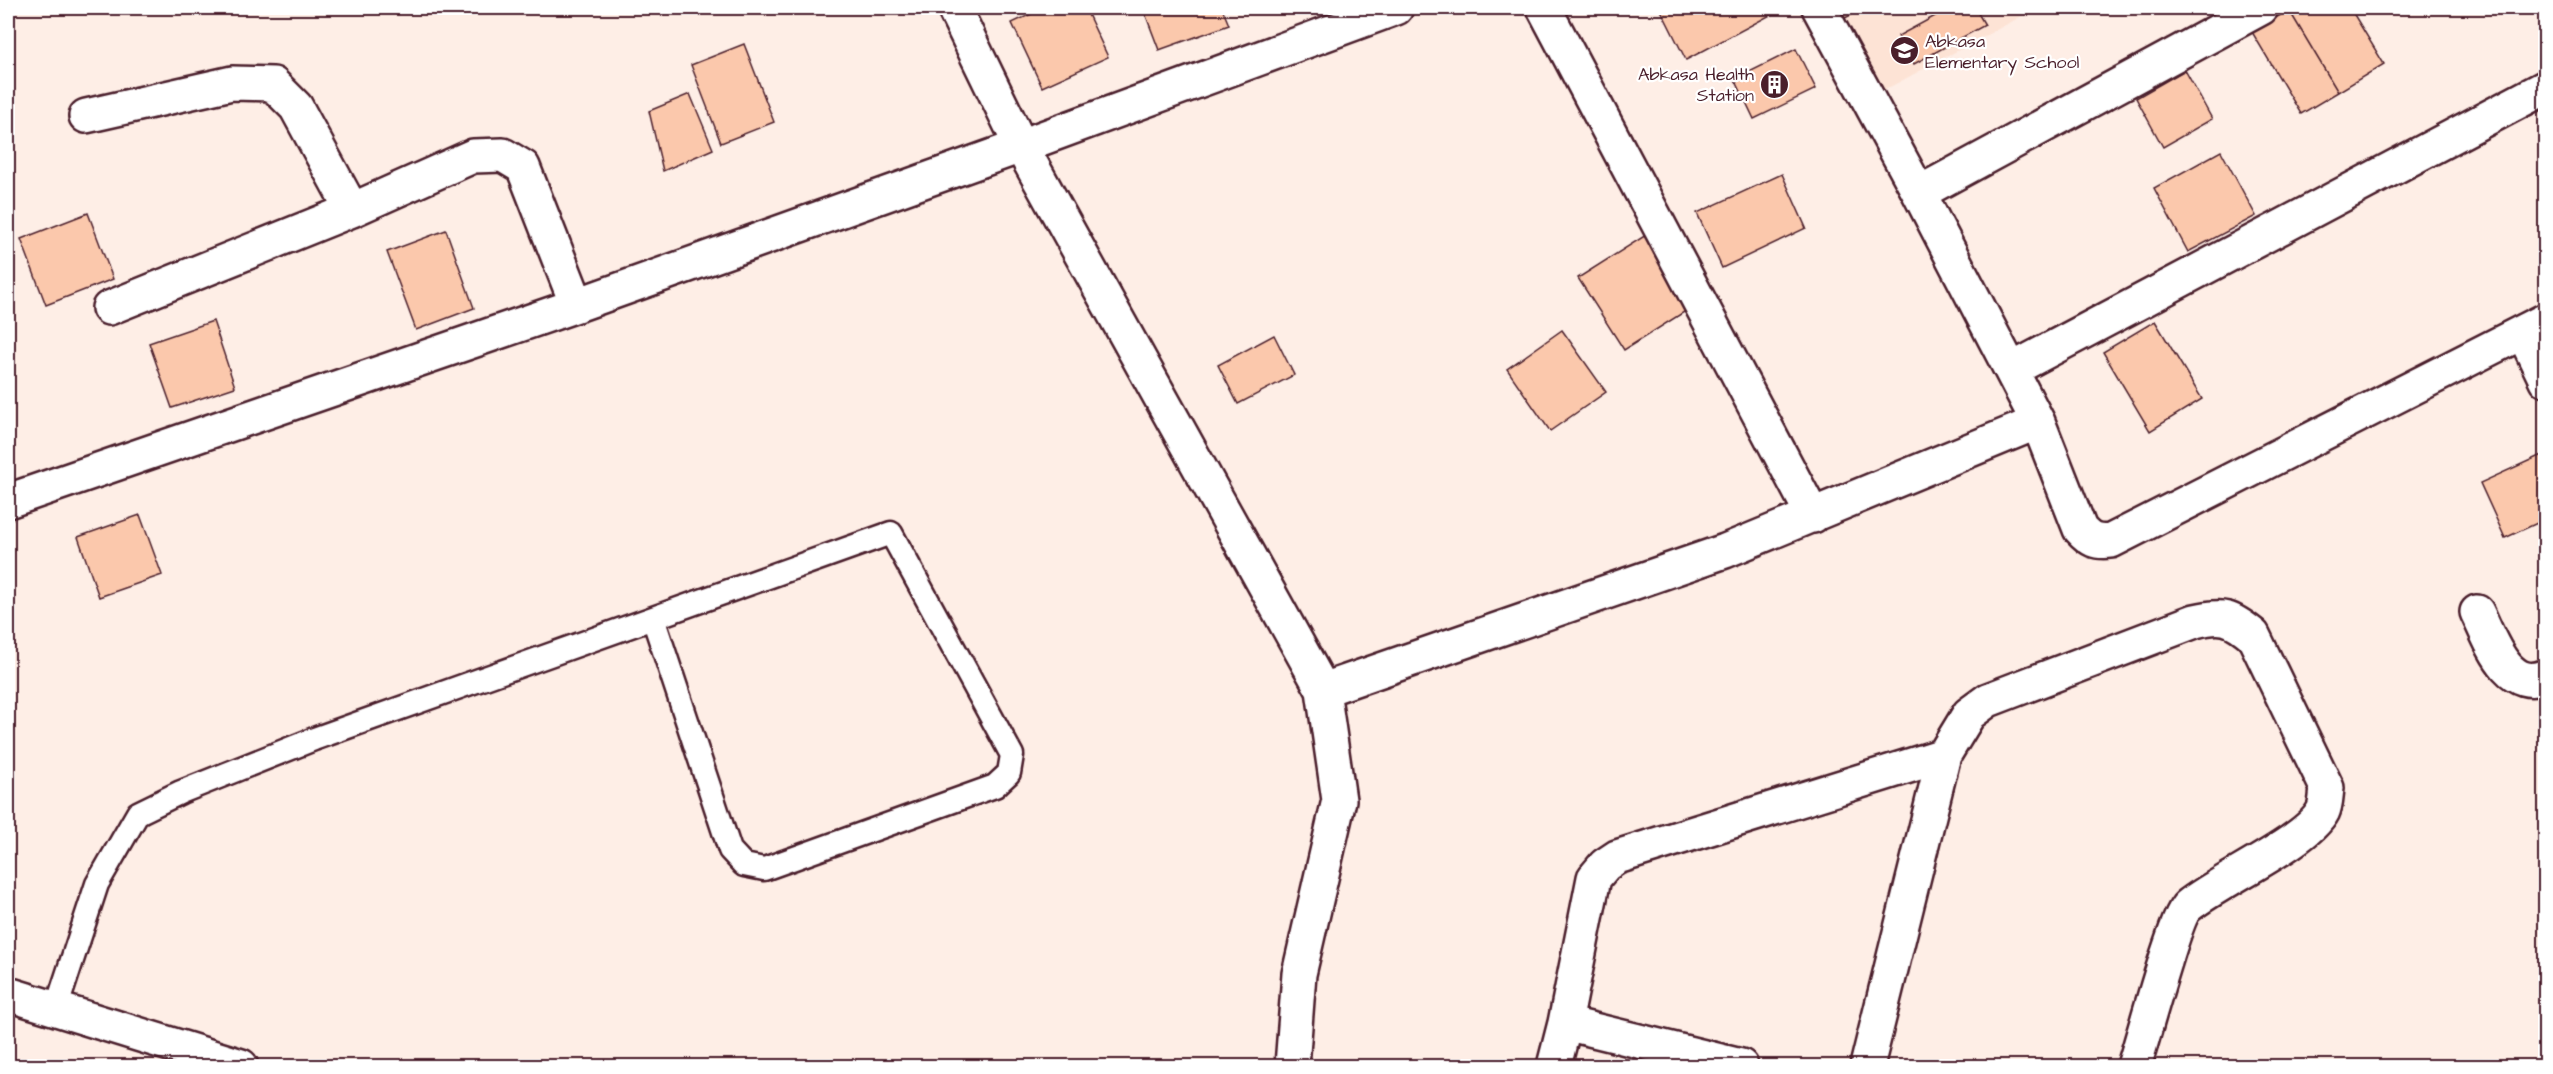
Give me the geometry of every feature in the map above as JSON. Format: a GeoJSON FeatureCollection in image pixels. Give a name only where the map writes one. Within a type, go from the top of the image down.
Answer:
{"type":"FeatureCollection","features":[{"type":"Feature","properties":{"kind":"street"},"geometry":{"type":"LineString","coordinates":[[954,8],[1021,146],[1323,690],[1339,800],[1299,974],[1292,1066]]}},
{"type":"Feature","properties":{"kind":"street"},"geometry":{"type":"LineString","coordinates":[[8,501],[577,305],[1021,146],[1396,8]]}},
{"type":"Feature","properties":{"kind":"street"},"geometry":{"type":"LineString","coordinates":[[1544,8],[1813,516]]}},
{"type":"Feature","properties":{"kind":"street"},"geometry":{"type":"LineString","coordinates":[[1819,8],[1919,193],[2038,422],[2080,529],[2090,540],[2098,543],[2111,541],[2534,326],[2546,380]]}},
{"type":"Feature","properties":{"kind":"street"},"geometry":{"type":"LineString","coordinates":[[1919,193],[2261,8]]}},
{"type":"Feature","properties":{"kind":"street"},"geometry":{"type":"LineString","coordinates":[[86,116],[232,83],[273,84],[296,107],[352,210]]}},
{"type":"Feature","properties":{"kind":"street"},"geometry":{"type":"LineString","coordinates":[[2011,370],[2546,87]]}},
{"type":"Feature","properties":{"kind":"street"},"geometry":{"type":"LineString","coordinates":[[109,309],[352,210],[473,156],[503,155],[523,167],[577,305]]}},
{"type":"Feature","properties":{"kind":"street"},"geometry":{"type":"LineString","coordinates":[[1323,690],[1725,551],[2038,422]]}},
{"type":"Feature","properties":{"kind":"street"},"geometry":{"type":"LineString","coordinates":[[2477,612],[2503,663],[2517,677],[2535,681],[2546,676]]}},
{"type":"Feature","properties":{"kind":"street"},"geometry":{"type":"LineString","coordinates":[[1867,1066],[1944,755],[1970,714],[1988,700],[2195,621],[2216,616],[2236,621],[2253,635],[2326,788],[2324,810],[2303,833],[2206,892],[2185,908],[2175,931],[2134,1066]]}},
{"type":"Feature","properties":{"kind":"street"},"geometry":{"type":"LineString","coordinates":[[1554,1066],[1565,1023],[1594,878],[1605,865],[1617,857],[1944,755]]}},
{"type":"Feature","properties":{"kind":"street"},"geometry":{"type":"LineString","coordinates":[[8,994],[241,1066]]}},
{"type":"Feature","properties":{"kind":"street"},"geometry":{"type":"LineString","coordinates":[[1565,1023],[1741,1066]]}},
{"type":"Feature","properties":{"kind":"lane"},"geometry":{"type":"LineString","coordinates":[[56,1009],[97,884],[138,813],[181,792],[314,739],[891,533],[1012,755],[1010,773],[995,786],[764,869],[744,865],[730,850],[653,618]]}},
{"type":"Feature","properties":{"kind":"shaded area","name":"Abkasa Elementary School"},"geometry":{"type":"Polygon","coordinates":[[[1828,8],[2037,8],[1875,95],[1828,8]]]}},
{"type":"Feature","properties":{"kind":"building"},"geometry":{"type":"Polygon","coordinates":[[[1044,8],[1085,8],[1108,57],[1042,87],[1012,23],[1044,8]]]}},
{"type":"Feature","properties":{"kind":"building"},"geometry":{"type":"Polygon","coordinates":[[[1143,8],[1222,8],[1229,25],[1159,50],[1143,8]]]}},
{"type":"Feature","properties":{"kind":"building"},"geometry":{"type":"Polygon","coordinates":[[[1660,8],[1776,8],[1778,11],[1686,60],[1660,8]]]}},
{"type":"Feature","properties":{"kind":"building"},"geometry":{"type":"Polygon","coordinates":[[[1839,8],[1865,8],[1845,18],[1839,8]]]}},
{"type":"Feature","properties":{"kind":"building"},"geometry":{"type":"Polygon","coordinates":[[[1950,8],[1975,8],[1985,25],[1914,64],[1898,36],[1950,8]]]}},
{"type":"Feature","properties":{"kind":"building"},"geometry":{"type":"Polygon","coordinates":[[[2294,8],[2350,8],[2384,64],[2338,92],[2289,10],[2294,8]]]}},
{"type":"Feature","properties":{"kind":"building"},"geometry":{"type":"Polygon","coordinates":[[[2289,10],[2338,92],[2301,114],[2252,32],[2289,10]]]}},
{"type":"Feature","properties":{"kind":"building"},"geometry":{"type":"Polygon","coordinates":[[[744,44],[774,122],[721,143],[691,65],[744,44]]]}},
{"type":"Feature","properties":{"kind":"building","name":"Abkasa Health Station"},"geometry":{"type":"Polygon","coordinates":[[[1796,49],[1816,89],[1754,119],[1735,79],[1796,49]]]}},
{"type":"Feature","properties":{"kind":"building"},"geometry":{"type":"Polygon","coordinates":[[[2185,70],[2212,119],[2163,147],[2136,98],[2185,70]]]}},
{"type":"Feature","properties":{"kind":"building"},"geometry":{"type":"Polygon","coordinates":[[[690,94],[713,149],[663,171],[649,111],[690,94]]]}},
{"type":"Feature","properties":{"kind":"building"},"geometry":{"type":"Polygon","coordinates":[[[2221,151],[2256,216],[2188,252],[2154,188],[2221,151]]]}},
{"type":"Feature","properties":{"kind":"building"},"geometry":{"type":"Polygon","coordinates":[[[1782,174],[1806,228],[1722,268],[1697,213],[1782,174]]]}},
{"type":"Feature","properties":{"kind":"building"},"geometry":{"type":"Polygon","coordinates":[[[88,213],[113,279],[46,305],[21,239],[88,213]]]}},
{"type":"Feature","properties":{"kind":"building"},"geometry":{"type":"Polygon","coordinates":[[[446,230],[474,308],[416,330],[387,252],[446,230]]]}},
{"type":"Feature","properties":{"kind":"building"},"geometry":{"type":"Polygon","coordinates":[[[1646,235],[1692,307],[1624,350],[1578,278],[1646,235]]]}},
{"type":"Feature","properties":{"kind":"building"},"geometry":{"type":"Polygon","coordinates":[[[213,321],[235,387],[172,408],[149,343],[213,321]]]}},
{"type":"Feature","properties":{"kind":"building"},"geometry":{"type":"Polygon","coordinates":[[[2155,321],[2202,399],[2150,431],[2103,352],[2155,321]]]}},
{"type":"Feature","properties":{"kind":"building"},"geometry":{"type":"Polygon","coordinates":[[[1562,330],[1606,392],[1550,431],[1507,369],[1562,330]]]}},
{"type":"Feature","properties":{"kind":"building"},"geometry":{"type":"Polygon","coordinates":[[[1274,335],[1294,375],[1238,404],[1218,365],[1274,335]]]}},
{"type":"Feature","properties":{"kind":"building"},"geometry":{"type":"Polygon","coordinates":[[[2546,453],[2546,519],[2505,538],[2480,483],[2546,453]]]}},
{"type":"Feature","properties":{"kind":"building"},"geometry":{"type":"Polygon","coordinates":[[[140,515],[162,575],[99,597],[78,537],[140,515]]]}},
{"type":"Feature","properties":{"kind":"place","name":"Abkasa Elementary School"},"geometry":{"type":"Point","coordinates":[1904,51]}},
{"type":"Feature","properties":{"kind":"place","name":"Abkasa Health Station"},"geometry":{"type":"Point","coordinates":[1775,84]}}]}
